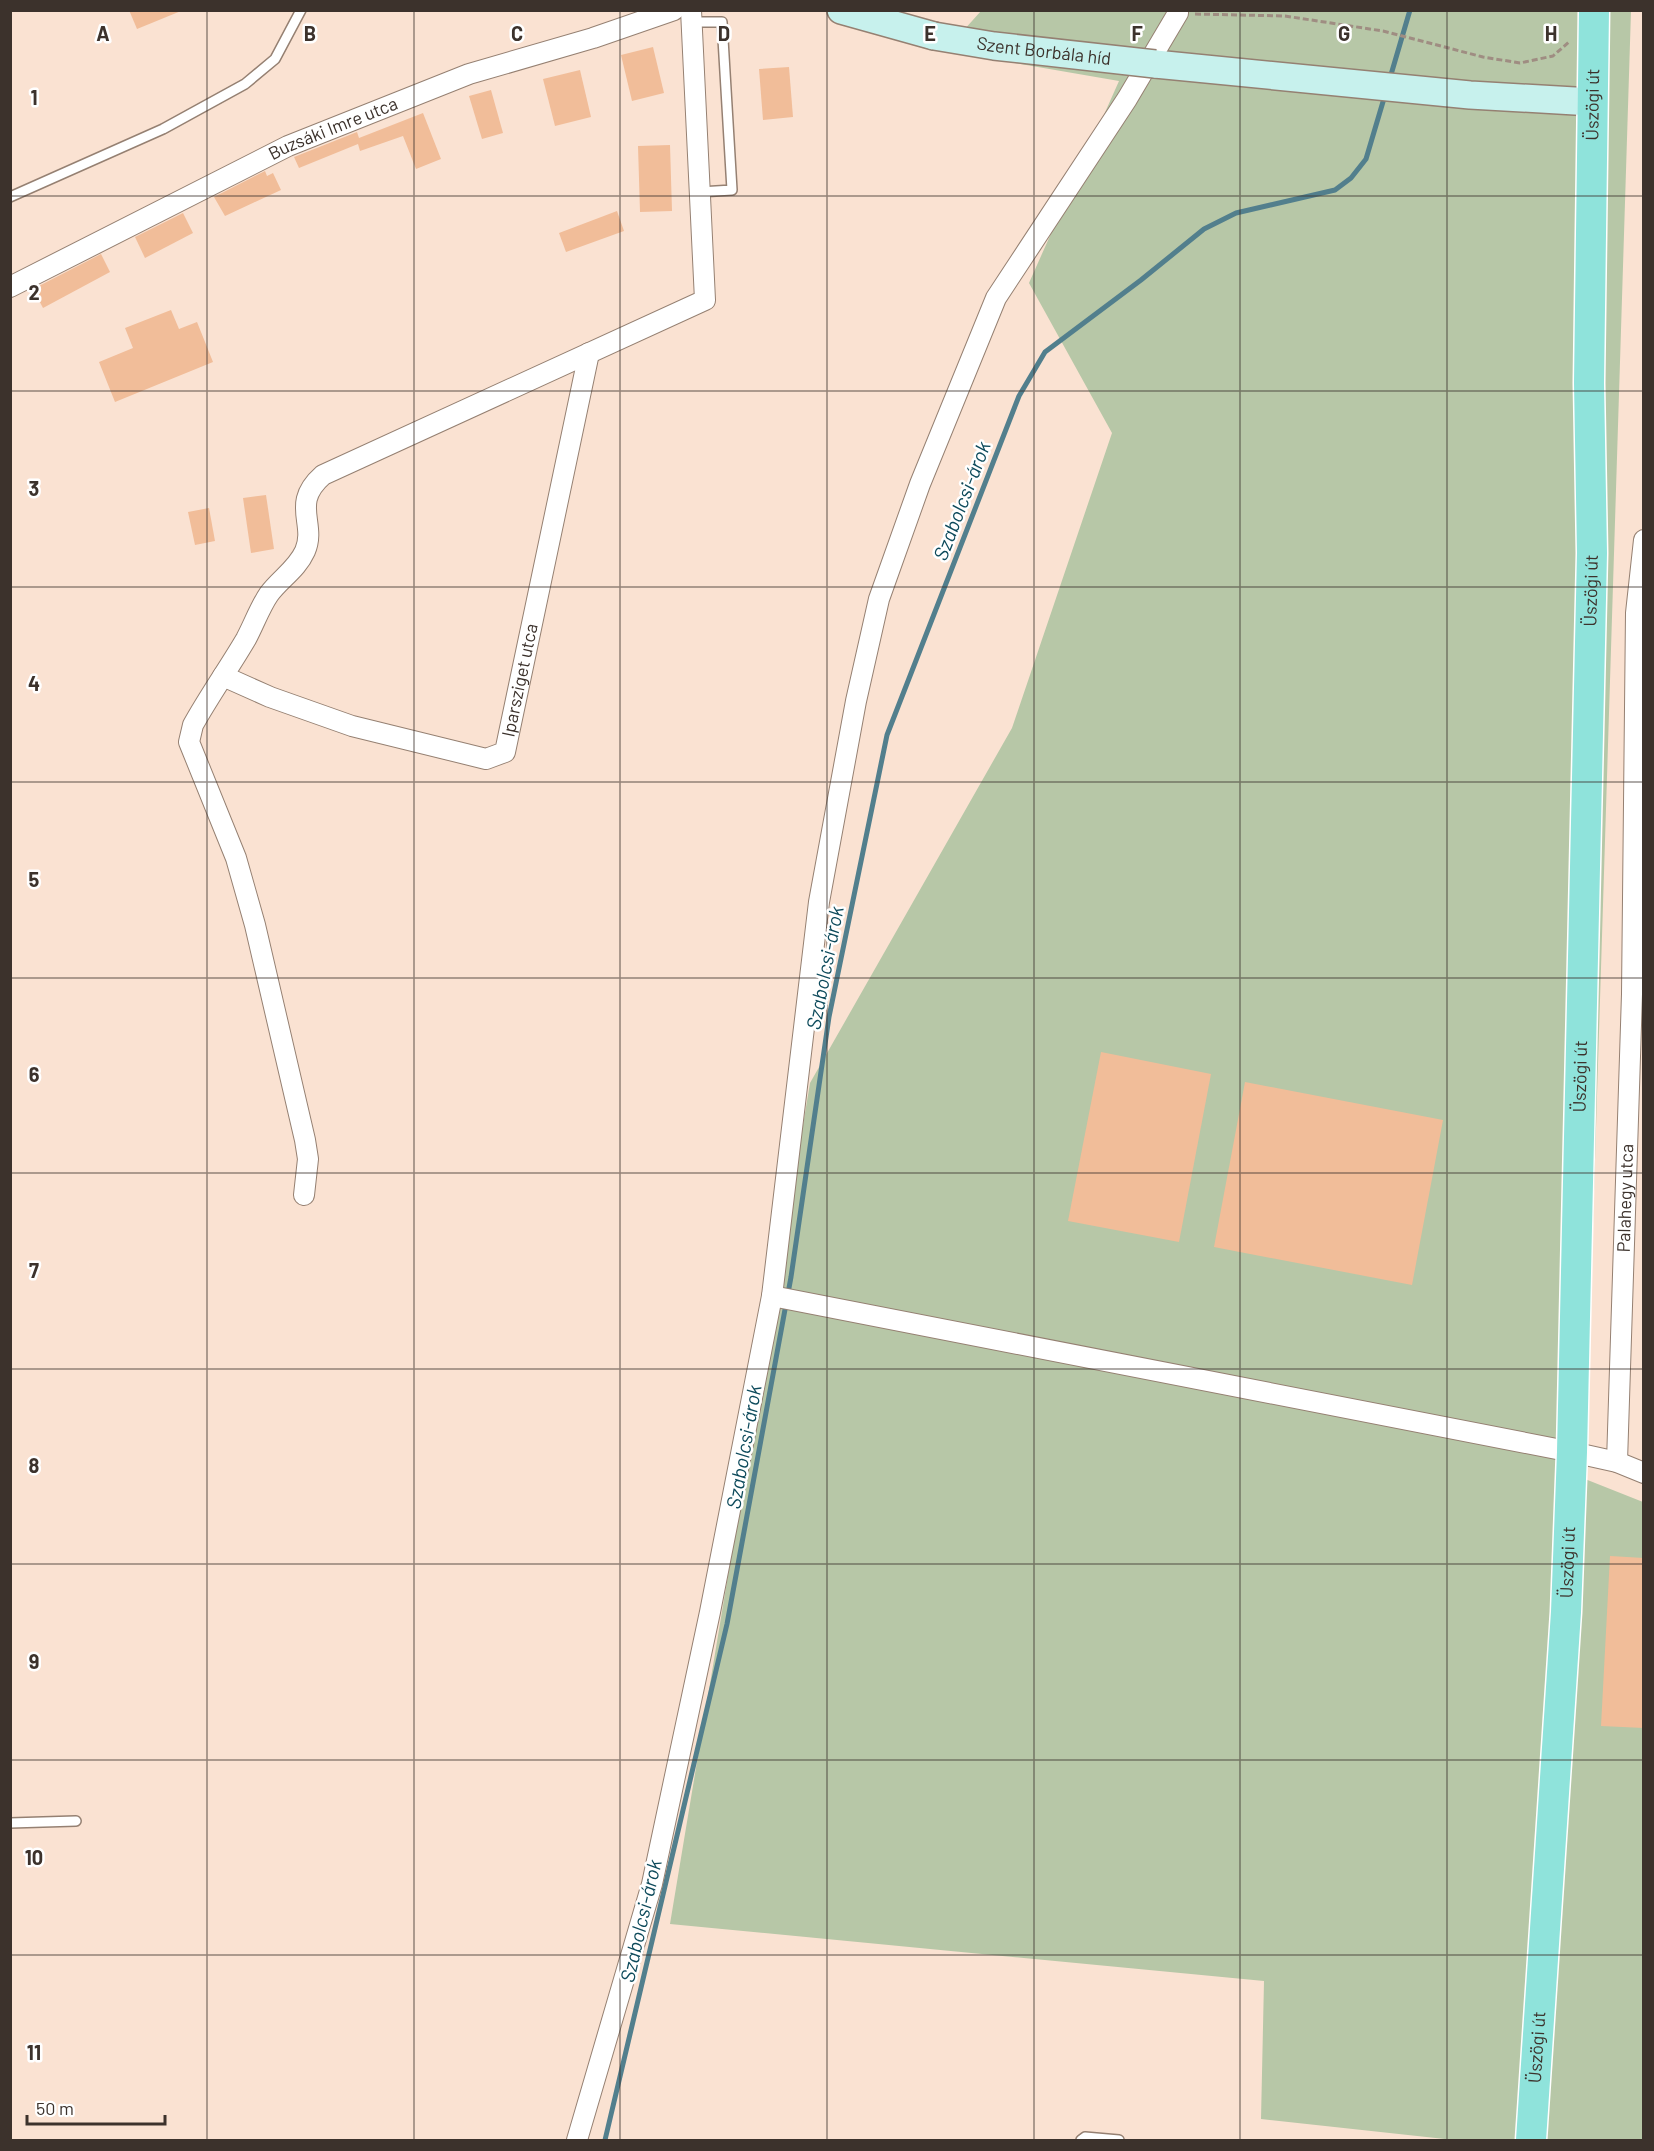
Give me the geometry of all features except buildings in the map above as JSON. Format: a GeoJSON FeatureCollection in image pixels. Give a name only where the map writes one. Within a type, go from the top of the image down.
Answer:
{"type":"FeatureCollection","features":[{"type":"Feature","properties":{"kind":"main road","name":"Szent Borbála híd"},"geometry":{"type":"LineString","coordinates":[[841,10],[934,36],[994,46],[1388,87],[1592,102]]}},
{"type":"Feature","properties":{"kind":"main road","name":"Üszögi út"},"geometry":{"type":"LineString","coordinates":[[1531,2140],[1566,1612],[1572,1452],[1592,553],[1588,383],[1594,10]]}},
{"type":"Feature","properties":{"kind":"street","name":"Buzsáki Imre utca"},"geometry":{"type":"LineString","coordinates":[[10,287],[288,146],[470,74],[593,38],[674,10]]}},
{"type":"Feature","properties":{"kind":"street"},"geometry":{"type":"LineString","coordinates":[[578,2140],[652,1884],[710,1612],[782,1298],[819,902],[856,701],[879,599],[920,484],[996,298],[1127,99],[1178,13]]}},
{"type":"Feature","properties":{"kind":"street"},"geometry":{"type":"LineString","coordinates":[[304,1195],[308,1159],[305,1140],[255,925],[236,858],[189,742],[200,712],[223,676],[269,593],[294,567],[304,551],[308,534],[304,513],[305,503],[314,483],[340,466],[705,300],[691,16]]}},
{"type":"Feature","properties":{"kind":"street","name":"Iparsziget utca"},"geometry":{"type":"LineString","coordinates":[[223,676],[270,697],[352,726],[486,759],[505,752],[589,353]]}},
{"type":"Feature","properties":{"kind":"street","name":"Palahegy utca"},"geometry":{"type":"LineString","coordinates":[[1617,1462],[1636,1134],[1632,994],[1636,613],[1644,540]]}},
{"type":"Feature","properties":{"kind":"street"},"geometry":{"type":"LineString","coordinates":[[782,1298],[1572,1452],[1617,1462],[1644,1473]]}},
{"type":"Feature","properties":{"kind":"lane"},"geometry":{"type":"LineString","coordinates":[[10,197],[163,129],[245,84],[275,59],[301,10]]}},
{"type":"Feature","properties":{"kind":"lane"},"geometry":{"type":"LineString","coordinates":[[691,16],[722,22],[732,190],[700,192]]}},
{"type":"Feature","properties":{"kind":"lane"},"geometry":{"type":"LineString","coordinates":[[10,1823],[76,1821]]}},
{"type":"Feature","properties":{"kind":"lane"},"geometry":{"type":"LineString","coordinates":[[1081,2140],[1085,2138],[1119,2140]]}},
{"type":"Feature","properties":{"kind":"path"},"geometry":{"type":"LineString","coordinates":[[1178,13],[1285,16],[1395,34],[1520,63],[1552,56],[1572,39]]}},
{"type":"Feature","properties":{"kind":"green space"},"geometry":{"type":"Polygon","coordinates":[[[981,11],[1631,11],[1585,1479],[1643,1502],[1643,2140],[1454,2140],[1261,2119],[1264,1981],[670,1924],[810,1083],[1012,728],[1112,433],[1029,283],[1119,81],[945,51],[981,11]]]}},
{"type":"Feature","properties":{"kind":"waterway","name":"Szabolcsi-árok"},"geometry":{"type":"LineString","coordinates":[[1390,78],[1410,10]]}},
{"type":"Feature","properties":{"kind":"waterway","name":"Szabolcsi-árok"},"geometry":{"type":"LineString","coordinates":[[605,2140],[727,1624],[791,1277],[829,1017],[887,735],[1019,396],[1045,352],[1204,229],[1236,213],[1335,190],[1351,178],[1366,159],[1385,95]]}}]}
